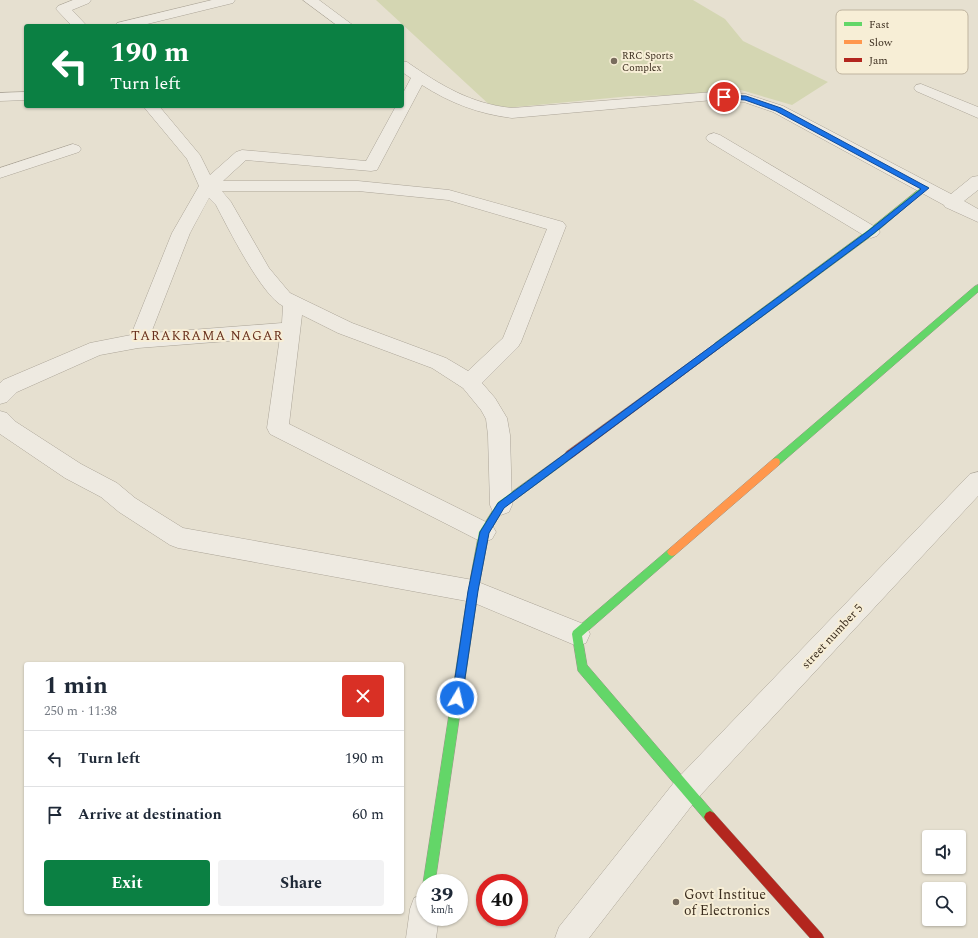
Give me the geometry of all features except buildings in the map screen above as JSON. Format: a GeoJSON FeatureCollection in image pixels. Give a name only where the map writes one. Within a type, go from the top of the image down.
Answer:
{"type":"FeatureCollection","features":[{"type":"Feature","properties":{"kind":"street"},"geometry":{"type":"LineString","coordinates":[[78,24],[63,9],[84,0]]}},
{"type":"Feature","properties":{"kind":"street"},"geometry":{"type":"LineString","coordinates":[[130,24],[228,0]]}},
{"type":"Feature","properties":{"kind":"street"},"geometry":{"type":"LineString","coordinates":[[310,0],[344,24]]}},
{"type":"Feature","properties":{"kind":"street"},"geometry":{"type":"LineString","coordinates":[[404,66],[419,77],[463,102],[483,109],[512,113],[713,96],[746,98],[778,109],[951,203],[978,216]]}},
{"type":"Feature","properties":{"kind":"street"},"geometry":{"type":"LineString","coordinates":[[404,105],[419,77]]}},
{"type":"Feature","properties":{"kind":"street"},"geometry":{"type":"LineString","coordinates":[[921,88],[978,113]]}},
{"type":"Feature","properties":{"kind":"street"},"geometry":{"type":"LineString","coordinates":[[0,97],[24,96]]}},
{"type":"Feature","properties":{"kind":"street"},"geometry":{"type":"LineString","coordinates":[[152,108],[194,158],[206,186],[223,202],[238,232],[263,272],[283,298],[345,328],[439,363],[470,382],[488,404],[496,418],[499,434],[501,505]]}},
{"type":"Feature","properties":{"kind":"street"},"geometry":{"type":"LineString","coordinates":[[138,341],[181,233],[206,186],[242,156],[371,166],[402,108]]}},
{"type":"Feature","properties":{"kind":"street"},"geometry":{"type":"LineString","coordinates":[[714,138],[871,232]]}},
{"type":"Feature","properties":{"kind":"street"},"geometry":{"type":"LineString","coordinates":[[0,173],[72,149]]}},
{"type":"Feature","properties":{"kind":"street"},"geometry":{"type":"LineString","coordinates":[[951,203],[978,182]]}},
{"type":"Feature","properties":{"kind":"street"},"geometry":{"type":"LineString","coordinates":[[206,186],[358,186],[449,195],[557,226],[511,342],[470,382]]}},
{"type":"Feature","properties":{"kind":"street"},"geometry":{"type":"LineString","coordinates":[[430,874],[473,591],[484,532],[501,505],[871,232],[925,188]]}},
{"type":"Feature","properties":{"kind":"street"},"geometry":{"type":"LineString","coordinates":[[577,634],[978,288]]}},
{"type":"Feature","properties":{"kind":"street"},"geometry":{"type":"LineString","coordinates":[[293,303],[278,428],[484,532]]}},
{"type":"Feature","properties":{"kind":"street"},"geometry":{"type":"LineString","coordinates":[[0,396],[10,386],[97,348],[138,341],[291,329]]}},
{"type":"Feature","properties":{"kind":"street"},"geometry":{"type":"LineString","coordinates":[[0,419],[8,428],[73,471],[109,490],[127,505],[178,538],[473,591],[577,634]]}},
{"type":"Feature","properties":{"kind":"street","name":"street number 5"},"geometry":{"type":"LineString","coordinates":[[570,938],[686,790],[978,481]]}},
{"type":"Feature","properties":{"kind":"street"},"geometry":{"type":"LineString","coordinates":[[577,634],[582,667],[686,790],[818,938]]}},
{"type":"Feature","properties":{"kind":"street"},"geometry":{"type":"LineString","coordinates":[[421,938],[423,926]]}},
{"type":"Feature","properties":{"kind":"green space","name":"RRC Sports Complex"},"geometry":{"type":"Polygon","coordinates":[[[376,0],[693,0],[725,19],[743,41],[828,82],[792,105],[741,90],[700,95],[631,96],[494,109],[404,26],[404,24],[402,24],[376,0]]]}},
{"type":"Feature","properties":{"kind":"traffic: fast"},"geometry":{"type":"LineString","coordinates":[[718,345],[871,232],[925,188]]}},
{"type":"Feature","properties":{"kind":"traffic: fast"},"geometry":{"type":"LineString","coordinates":[[776,462],[978,288]]}},
{"type":"Feature","properties":{"kind":"traffic: fast"},"geometry":{"type":"LineString","coordinates":[[430,874],[473,591],[484,532],[501,505],[569,455]]}},
{"type":"Feature","properties":{"kind":"traffic: fast"},"geometry":{"type":"LineString","coordinates":[[672,552],[577,634],[582,667],[710,817]]}},
{"type":"Feature","properties":{"kind":"traffic: slow"},"geometry":{"type":"LineString","coordinates":[[672,552],[776,462]]}},
{"type":"Feature","properties":{"kind":"traffic: jam"},"geometry":{"type":"LineString","coordinates":[[569,455],[718,345]]}},
{"type":"Feature","properties":{"kind":"traffic: jam"},"geometry":{"type":"LineString","coordinates":[[710,817],[818,938]]}},
{"type":"Feature","properties":{"kind":"place","name":"RRC Sports Complex"},"geometry":{"type":"Point","coordinates":[614,61]}},
{"type":"Feature","properties":{"kind":"place","name":"Govt Institue of Electronics"},"geometry":{"type":"Point","coordinates":[676,902]}},
{"type":"Feature","properties":{"kind":"district","name":"TARAKRAMA NAGAR"},"geometry":{"type":"Point","coordinates":[207,335]}},
{"type":"Feature","properties":{"kind":"route"},"geometry":{"type":"LineString","coordinates":[[457,698],[473,591],[484,532],[501,505],[871,232],[925,188],[778,109],[746,98],[724,97]]}}]}
